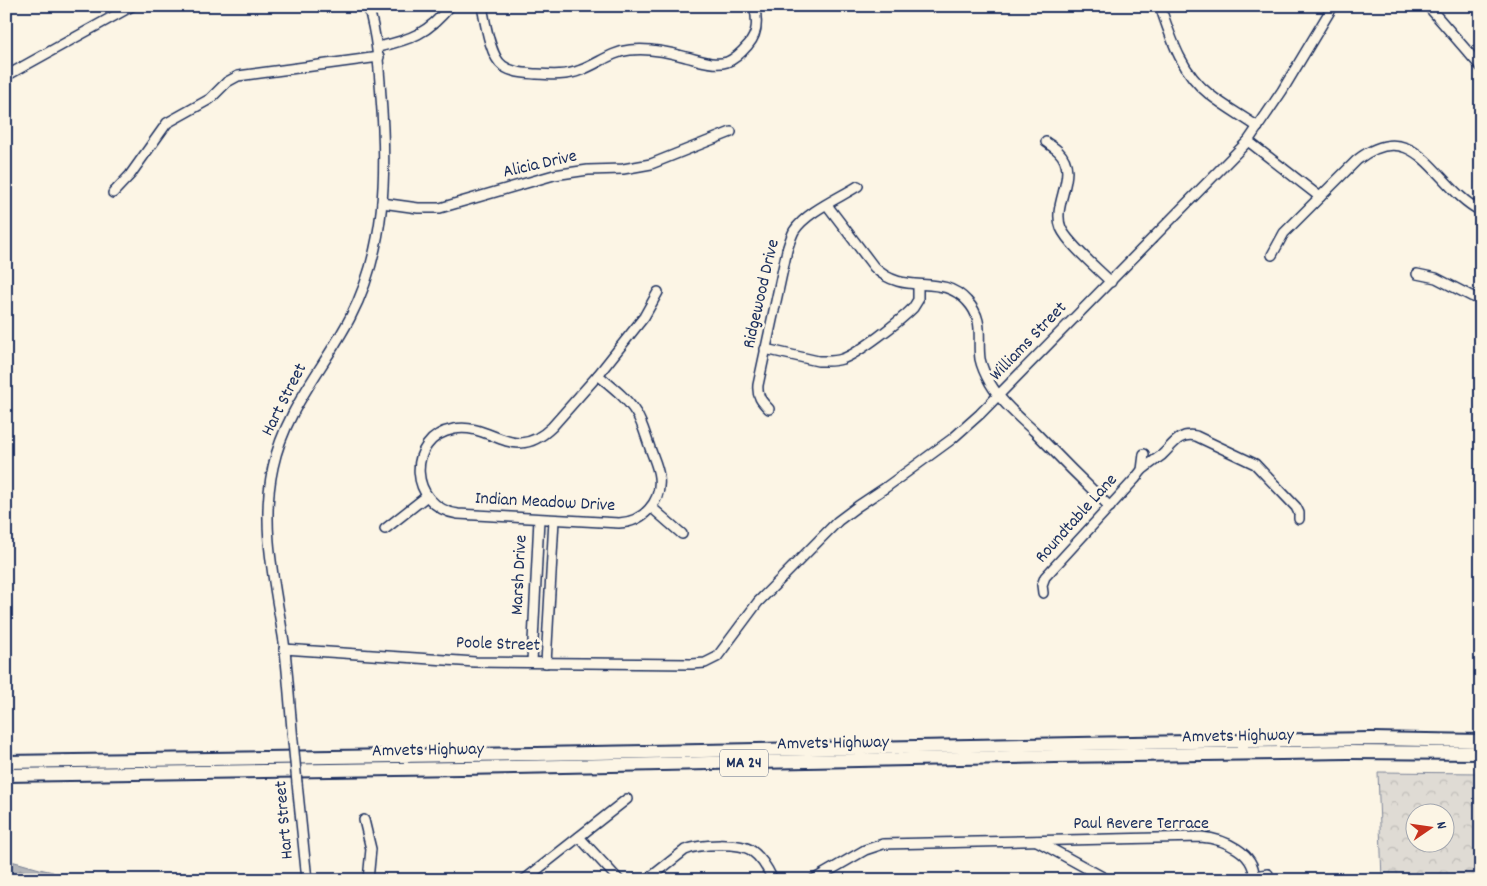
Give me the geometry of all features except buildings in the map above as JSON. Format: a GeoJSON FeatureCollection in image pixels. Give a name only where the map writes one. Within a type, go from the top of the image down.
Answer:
{"type":"FeatureCollection","features":[{"type":"Feature","properties":{"kind":"highway","name":"Amvets Highway"},"geometry":{"type":"LineString","coordinates":[[6,762],[1352,740],[1481,741]]}},
{"type":"Feature","properties":{"kind":"highway","name":"Amvets Highway"},"geometry":{"type":"LineString","coordinates":[[6,775],[476,768],[1045,756],[1348,752],[1481,753]]}},
{"type":"Feature","properties":{"kind":"street"},"geometry":{"type":"LineString","coordinates":[[6,76],[132,6]]}},
{"type":"Feature","properties":{"kind":"street","name":"Hart Street"},"geometry":{"type":"LineString","coordinates":[[306,880],[284,648],[268,530],[268,499],[272,470],[278,446],[286,426],[344,329],[359,298],[374,251],[382,203],[384,152],[378,47],[368,6]]}},
{"type":"Feature","properties":{"kind":"street"},"geometry":{"type":"LineString","coordinates":[[378,47],[424,32],[450,6]]}},
{"type":"Feature","properties":{"kind":"street"},"geometry":{"type":"LineString","coordinates":[[484,8],[489,38],[501,65],[523,73],[555,75],[580,71],[612,54],[632,50],[655,51],[708,62],[727,62],[743,50],[755,34],[757,20],[754,6]]}},
{"type":"Feature","properties":{"kind":"street"},"geometry":{"type":"LineString","coordinates":[[1160,6],[1180,58],[1191,76],[1208,94],[1258,127]]}},
{"type":"Feature","properties":{"kind":"street","name":"Williams Street"},"geometry":{"type":"LineString","coordinates":[[710,662],[724,650],[758,602],[828,529],[851,510],[886,488],[952,439],[998,397],[1248,141],[1282,91],[1333,6]]}},
{"type":"Feature","properties":{"kind":"street"},"geometry":{"type":"LineString","coordinates":[[1428,6],[1481,67]]}},
{"type":"Feature","properties":{"kind":"street"},"geometry":{"type":"LineString","coordinates":[[113,193],[130,175],[167,123],[210,100],[227,82],[238,76],[379,57]]}},
{"type":"Feature","properties":{"kind":"street","name":"Alicia Drive"},"geometry":{"type":"LineString","coordinates":[[382,203],[418,208],[440,208],[554,175],[588,170],[623,169],[651,164],[731,132]]}},
{"type":"Feature","properties":{"kind":"street"},"geometry":{"type":"LineString","coordinates":[[1248,141],[1320,197]]}},
{"type":"Feature","properties":{"kind":"street"},"geometry":{"type":"LineString","coordinates":[[1046,142],[1058,152],[1066,165],[1066,181],[1059,206],[1061,227],[1067,237],[1111,282]]}},
{"type":"Feature","properties":{"kind":"street"},"geometry":{"type":"LineString","coordinates":[[1272,255],[1284,233],[1363,156],[1378,148],[1393,145],[1415,151],[1461,199],[1481,211]]}},
{"type":"Feature","properties":{"kind":"street","name":"Ridgewood Drive"},"geometry":{"type":"LineString","coordinates":[[769,409],[761,401],[757,390],[790,240],[801,223],[858,186]]}},
{"type":"Feature","properties":{"kind":"street"},"geometry":{"type":"LineString","coordinates":[[827,205],[882,275],[902,283],[937,285],[951,289],[962,296],[971,306],[979,324],[982,367],[998,397],[1110,507]]}},
{"type":"Feature","properties":{"kind":"street"},"geometry":{"type":"LineString","coordinates":[[1417,274],[1436,278],[1481,300]]}},
{"type":"Feature","properties":{"kind":"street"},"geometry":{"type":"LineString","coordinates":[[765,349],[818,361],[827,362],[844,359],[858,351],[913,308],[918,300],[918,285]]}},
{"type":"Feature","properties":{"kind":"street"},"geometry":{"type":"LineString","coordinates":[[384,529],[427,496],[420,481],[420,464],[426,448],[438,435],[450,430],[463,428],[510,442],[524,443],[544,435],[598,375],[644,317],[658,292]]}},
{"type":"Feature","properties":{"kind":"street"},"geometry":{"type":"LineString","coordinates":[[598,375],[631,406],[640,419],[659,478],[659,491],[651,507],[682,534]]}},
{"type":"Feature","properties":{"kind":"street","name":"Roundtable Lane"},"geometry":{"type":"LineString","coordinates":[[1043,593],[1042,585],[1046,577],[1142,470],[1163,454],[1180,437],[1186,435],[1196,436],[1254,464],[1296,506],[1299,519]]}},
{"type":"Feature","properties":{"kind":"street","name":"Roundtable Lane"},"geometry":{"type":"LineString","coordinates":[[1142,470],[1144,454]]}},
{"type":"Feature","properties":{"kind":"street","name":"Indian Meadow Drive"},"geometry":{"type":"LineString","coordinates":[[427,496],[439,508],[454,514],[554,520],[624,523],[641,517],[651,507]]}},
{"type":"Feature","properties":{"kind":"street","name":"Marsh Drive"},"geometry":{"type":"LineString","coordinates":[[532,662],[539,519]]}},
{"type":"Feature","properties":{"kind":"street","name":"Marsh Drive"},"geometry":{"type":"LineString","coordinates":[[546,662],[554,520]]}},
{"type":"Feature","properties":{"kind":"street","name":"Poole Street"},"geometry":{"type":"LineString","coordinates":[[284,648],[475,662],[692,664],[710,662]]}},
{"type":"Feature","properties":{"kind":"street"},"geometry":{"type":"LineString","coordinates":[[524,880],[627,799]]}},
{"type":"Feature","properties":{"kind":"street"},"geometry":{"type":"LineString","coordinates":[[364,820],[371,849],[368,880]]}},
{"type":"Feature","properties":{"kind":"street"},"geometry":{"type":"LineString","coordinates":[[579,837],[619,880]]}},
{"type":"Feature","properties":{"kind":"street","name":"Paul Revere Terrace"},"geometry":{"type":"LineString","coordinates":[[813,880],[879,844],[1208,838],[1225,842],[1239,850],[1252,865],[1254,878]]}},
{"type":"Feature","properties":{"kind":"street","name":"Paul Revere Terrace"},"geometry":{"type":"LineString","coordinates":[[1037,840],[1108,880]]}},
{"type":"Feature","properties":{"kind":"street"},"geometry":{"type":"LineString","coordinates":[[647,880],[685,850],[721,846],[743,847],[753,852],[766,866],[773,880]]}},
{"type":"Feature","properties":{"kind":"street"},"geometry":{"type":"LineString","coordinates":[[1254,878],[1268,874]]}},
{"type":"Feature","properties":{"kind":"green space"},"geometry":{"type":"Polygon","coordinates":[[[1378,772],[1481,773],[1481,880],[1382,880],[1378,772]]]}},
{"type":"Feature","properties":{"kind":"water"},"geometry":{"type":"Polygon","coordinates":[[[6,860],[53,872],[59,880],[6,880],[6,860]]]}}]}
